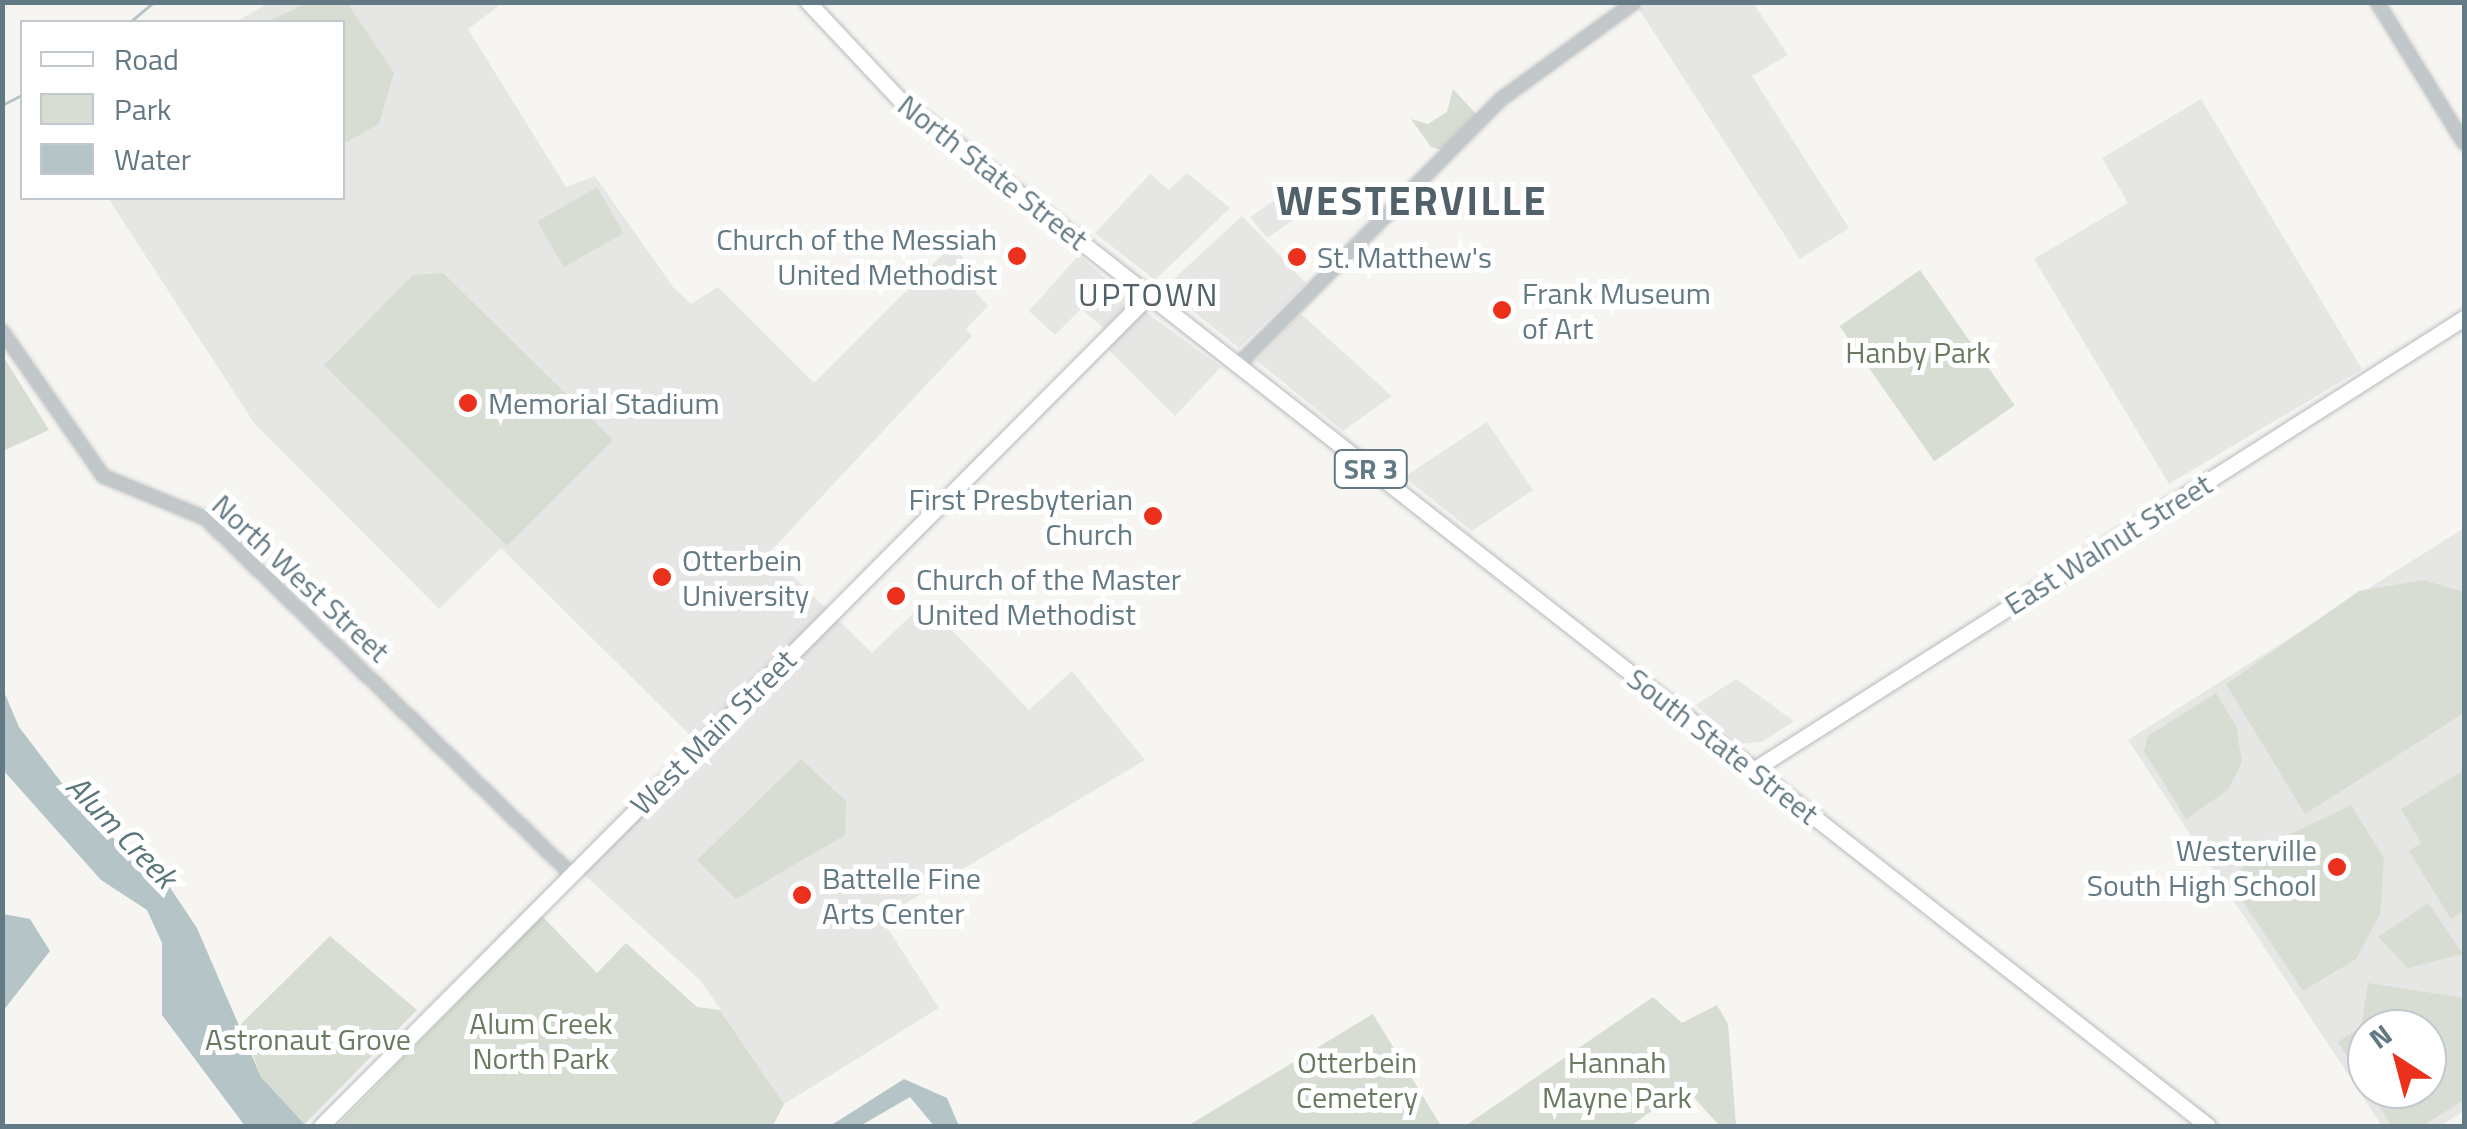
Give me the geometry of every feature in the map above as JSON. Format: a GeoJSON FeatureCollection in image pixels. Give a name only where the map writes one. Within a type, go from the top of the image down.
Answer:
{"type":"FeatureCollection","features":[{"type":"Feature","properties":{"kind":"main road","name":"North State Street"},"geometry":{"type":"LineString","coordinates":[[808,2],[888,90],[1238,365]]}},
{"type":"Feature","properties":{"kind":"main road","name":"West Main Street"},"geometry":{"type":"LineString","coordinates":[[325,1122],[1149,295]]}},
{"type":"Feature","properties":{"kind":"main road","name":"East Walnut Street"},"geometry":{"type":"LineString","coordinates":[[1753,770],[2464,318]]}},
{"type":"Feature","properties":{"kind":"main road","name":"South State Street"},"geometry":{"type":"LineString","coordinates":[[1238,365],[2208,1126]]}},
{"type":"Feature","properties":{"kind":"street"},"geometry":{"type":"LineString","coordinates":[[1238,365],[1502,99],[1635,2]]}},
{"type":"Feature","properties":{"kind":"street"},"geometry":{"type":"LineString","coordinates":[[2378,2],[2464,143]]}},
{"type":"Feature","properties":{"kind":"street","name":"North West Street"},"geometry":{"type":"LineString","coordinates":[[2,331],[103,476],[205,518],[571,874]]}},
{"type":"Feature","properties":{"kind":"shaded area","name":"Otterbein University"},"geometry":{"type":"Polygon","coordinates":[[[268,3],[503,3],[468,29],[566,187],[595,176],[673,287],[691,304],[718,287],[814,383],[951,246],[986,280],[975,292],[988,306],[966,329],[972,336],[769,553],[872,653],[925,602],[1029,710],[1072,671],[1145,760],[881,918],[939,1008],[784,1104],[701,981],[581,872],[703,748],[501,548],[439,609],[254,423],[109,200],[345,200],[345,20],[239,20],[268,3]]]}},
{"type":"Feature","properties":{"kind":"shaded area"},"geometry":{"type":"Polygon","coordinates":[[[1648,3],[1753,3],[1788,55],[1752,76],[1849,228],[1800,259],[1639,9],[1648,3]]]}},
{"type":"Feature","properties":{"kind":"shaded area"},"geometry":{"type":"Polygon","coordinates":[[[2201,99],[2362,369],[2169,484],[2034,259],[2128,203],[2102,158],[2201,99]]]}},
{"type":"Feature","properties":{"kind":"shaded area"},"geometry":{"type":"Polygon","coordinates":[[[1187,173],[1230,208],[1155,280],[1095,233],[1150,174],[1169,190],[1187,173]]]}},
{"type":"Feature","properties":{"kind":"shaded area"},"geometry":{"type":"Polygon","coordinates":[[[1300,183],[1305,212],[1267,238],[1250,217],[1300,183]]]}},
{"type":"Feature","properties":{"kind":"shaded area"},"geometry":{"type":"Polygon","coordinates":[[[1242,216],[1306,283],[1239,348],[1164,288],[1242,216]]]}},
{"type":"Feature","properties":{"kind":"shaded area"},"geometry":{"type":"Polygon","coordinates":[[[1079,255],[1131,301],[1104,328],[1081,309],[1055,335],[1029,311],[1079,255]]]}},
{"type":"Feature","properties":{"kind":"shaded area"},"geometry":{"type":"Polygon","coordinates":[[[1143,310],[1221,367],[1175,416],[1108,349],[1143,310]]]}},
{"type":"Feature","properties":{"kind":"shaded area"},"geometry":{"type":"Polygon","coordinates":[[[1301,314],[1392,396],[1343,431],[1256,360],[1301,314]]]}},
{"type":"Feature","properties":{"kind":"shaded area"},"geometry":{"type":"Polygon","coordinates":[[[1487,422],[1533,490],[1472,531],[1404,477],[1487,422]]]}},
{"type":"Feature","properties":{"kind":"shaded area","name":"Westerville South High School"},"geometry":{"type":"Polygon","coordinates":[[[2464,528],[2464,1111],[2440,1126],[2382,1126],[2371,1109],[2447,1109],[2447,1009],[2347,1009],[2347,1073],[2128,740],[2464,528]]]}},
{"type":"Feature","properties":{"kind":"shaded area"},"geometry":{"type":"Polygon","coordinates":[[[1736,679],[1794,721],[1762,742],[1738,744],[1696,705],[1736,679]]]}},
{"type":"Feature","properties":{"kind":"green space"},"geometry":{"type":"Polygon","coordinates":[[[309,2],[347,3],[394,73],[379,124],[345,143],[345,20],[271,20],[309,2]]]}},
{"type":"Feature","properties":{"kind":"green space"},"geometry":{"type":"Polygon","coordinates":[[[1453,89],[1477,115],[1441,150],[1431,147],[1411,119],[1428,124],[1447,112],[1453,89]]]}},
{"type":"Feature","properties":{"kind":"green space"},"geometry":{"type":"Polygon","coordinates":[[[597,187],[624,233],[564,267],[537,222],[597,187]]]}},
{"type":"Feature","properties":{"kind":"green space","name":"Hanby Park"},"geometry":{"type":"Polygon","coordinates":[[[1920,270],[2015,405],[1934,461],[1840,326],[1920,270]]]}},
{"type":"Feature","properties":{"kind":"green space","name":"Memorial Stadium"},"geometry":{"type":"Polygon","coordinates":[[[443,273],[613,440],[507,546],[324,365],[413,275],[443,273]]]}},
{"type":"Feature","properties":{"kind":"green space"},"geometry":{"type":"Polygon","coordinates":[[[3,356],[49,430],[2,451],[3,356]]]}},
{"type":"Feature","properties":{"kind":"green space"},"geometry":{"type":"Polygon","coordinates":[[[2423,580],[2464,592],[2464,713],[2305,814],[2226,684],[2359,591],[2423,580]]]}},
{"type":"Feature","properties":{"kind":"green space"},"geometry":{"type":"Polygon","coordinates":[[[2216,693],[2236,726],[2242,762],[2228,790],[2186,819],[2144,751],[2148,736],[2216,693]]]}},
{"type":"Feature","properties":{"kind":"green space"},"geometry":{"type":"Polygon","coordinates":[[[801,759],[846,801],[845,835],[736,899],[697,860],[801,759]]]}},
{"type":"Feature","properties":{"kind":"green space"},"geometry":{"type":"Polygon","coordinates":[[[2464,770],[2464,911],[2451,919],[2409,851],[2421,843],[2401,809],[2464,770]]]}},
{"type":"Feature","properties":{"kind":"green space"},"geometry":{"type":"Polygon","coordinates":[[[2351,805],[2384,858],[2380,914],[2356,959],[2303,991],[2229,881],[2266,846],[2351,805]]]}},
{"type":"Feature","properties":{"kind":"green space"},"geometry":{"type":"Polygon","coordinates":[[[2428,903],[2463,954],[2408,968],[2378,937],[2428,903]]]}},
{"type":"Feature","properties":{"kind":"green space","name":"Alum Creek North Park"},"geometry":{"type":"Polygon","coordinates":[[[542,916],[597,973],[626,943],[697,1007],[720,1010],[784,1104],[773,1126],[337,1126],[542,916]]]}},
{"type":"Feature","properties":{"kind":"green space","name":"Astronaut Grove"},"geometry":{"type":"Polygon","coordinates":[[[330,936],[417,1010],[304,1125],[261,1077],[241,1024],[330,936]]]}},
{"type":"Feature","properties":{"kind":"green space"},"geometry":{"type":"Polygon","coordinates":[[[2368,983],[2464,998],[2464,1100],[2422,1126],[2392,1126],[2381,1109],[2447,1109],[2447,1009],[2364,1009],[2368,983]]]}},
{"type":"Feature","properties":{"kind":"green space","name":"Hannah Mayne Park"},"geometry":{"type":"Polygon","coordinates":[[[1653,997],[1682,1023],[1717,1005],[1728,1024],[1736,1125],[1720,1126],[1684,1087],[1631,1126],[1465,1126],[1653,997]]]}},
{"type":"Feature","properties":{"kind":"green space","name":"Otterbein Cemetery"},"geometry":{"type":"Polygon","coordinates":[[[1373,1014],[1441,1126],[1188,1126],[1189,1125],[1373,1014]]]}},
{"type":"Feature","properties":{"kind":"green space"},"geometry":{"type":"Polygon","coordinates":[[[2347,1036],[2347,1056],[2338,1042],[2347,1036]]]}},
{"type":"Feature","properties":{"kind":"water"},"geometry":{"type":"Polygon","coordinates":[[[2,687],[19,727],[90,820],[163,877],[197,928],[261,1077],[306,1126],[245,1126],[162,1015],[162,943],[147,910],[101,880],[3,770],[2,687]]]}},
{"type":"Feature","properties":{"kind":"water"},"geometry":{"type":"Polygon","coordinates":[[[3,914],[30,919],[50,951],[3,1011],[3,914]]]}},
{"type":"Feature","properties":{"kind":"water"},"geometry":{"type":"Polygon","coordinates":[[[904,1079],[947,1098],[959,1126],[934,1126],[910,1097],[860,1126],[830,1126],[904,1079]]]}},
{"type":"Feature","properties":{"kind":"waterway"},"geometry":{"type":"LineString","coordinates":[[132,20],[154,2]]}},
{"type":"Feature","properties":{"kind":"waterway"},"geometry":{"type":"LineString","coordinates":[[2,105],[20,96]]}},
{"type":"Feature","properties":{"kind":"place","name":"Church of the Messiah United Methodist"},"geometry":{"type":"Point","coordinates":[1017,256]}},
{"type":"Feature","properties":{"kind":"place","name":"St. Matthew's"},"geometry":{"type":"Point","coordinates":[1297,257]}},
{"type":"Feature","properties":{"kind":"place","name":"Frank Museum of Art"},"geometry":{"type":"Point","coordinates":[1502,310]}},
{"type":"Feature","properties":{"kind":"place","name":"Memorial Stadium"},"geometry":{"type":"Point","coordinates":[468,403]}},
{"type":"Feature","properties":{"kind":"place","name":"First Presbyterian Church"},"geometry":{"type":"Point","coordinates":[1153,516]}},
{"type":"Feature","properties":{"kind":"place","name":"Otterbein University"},"geometry":{"type":"Point","coordinates":[662,577]}},
{"type":"Feature","properties":{"kind":"place","name":"Church of the Master United Methodist"},"geometry":{"type":"Point","coordinates":[896,596]}},
{"type":"Feature","properties":{"kind":"place","name":"Westerville South High School"},"geometry":{"type":"Point","coordinates":[2337,867]}},
{"type":"Feature","properties":{"kind":"place","name":"Battelle Fine Arts Center"},"geometry":{"type":"Point","coordinates":[802,895]}},
{"type":"Feature","properties":{"kind":"district","name":"WESTERVILLE"},"geometry":{"type":"Point","coordinates":[1412,201]}},
{"type":"Feature","properties":{"kind":"district","name":"UPTOWN"},"geometry":{"type":"Point","coordinates":[1149,294]}},
{"type":"Feature","properties":{"kind":"water label","name":"Alum Creek"},"geometry":{"type":"Point","coordinates":[122,831]}}]}
